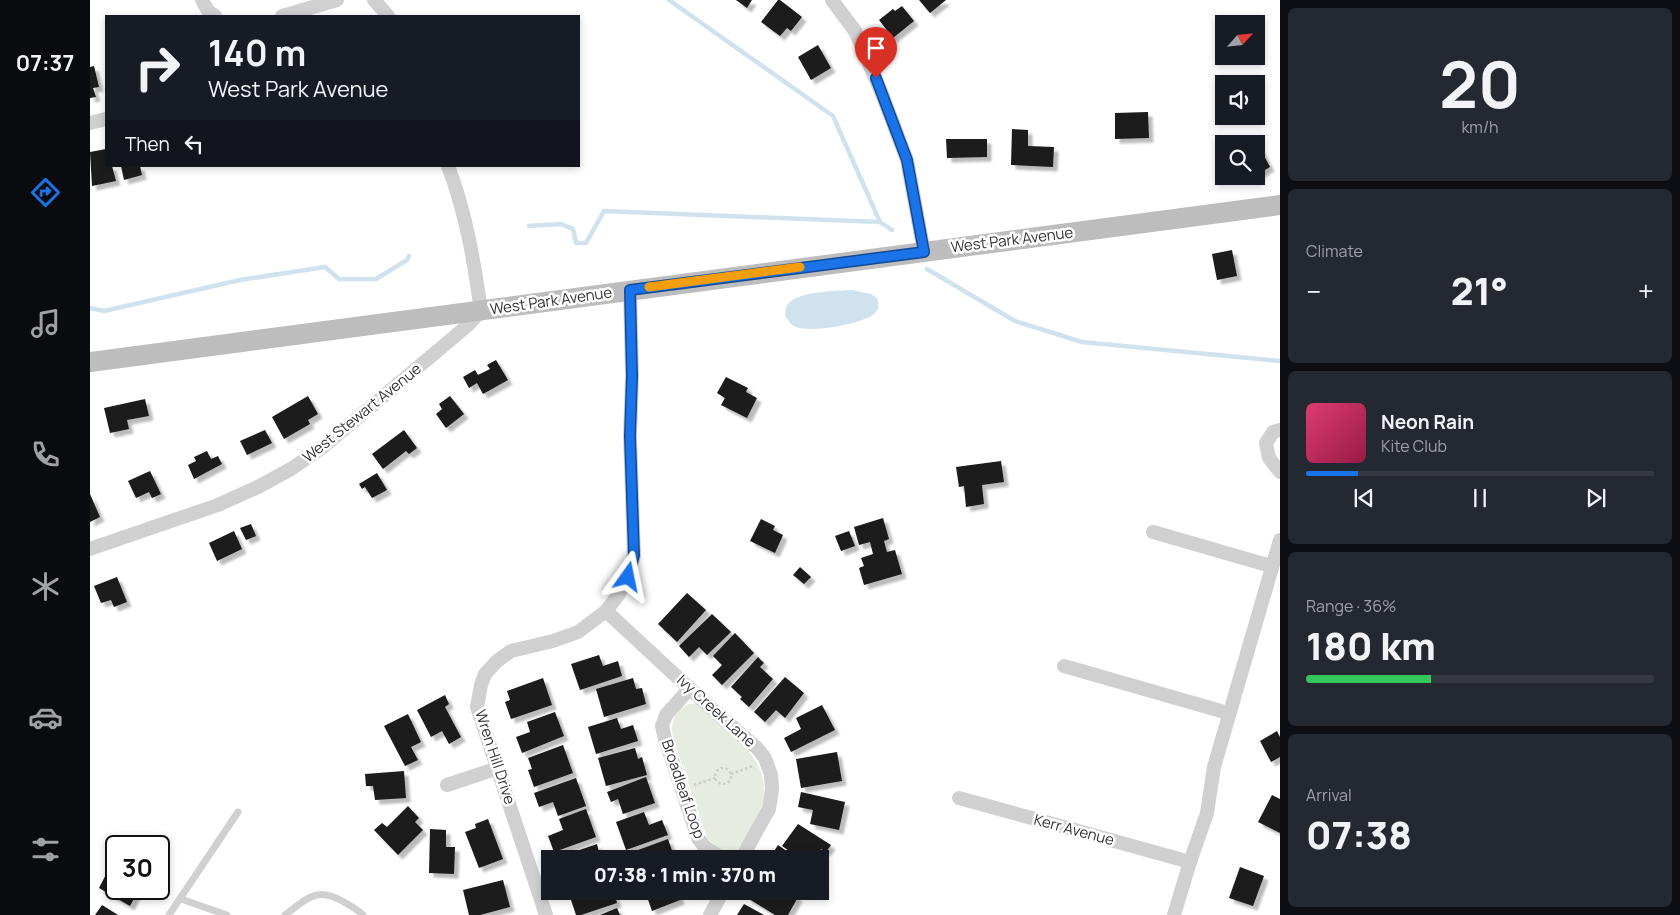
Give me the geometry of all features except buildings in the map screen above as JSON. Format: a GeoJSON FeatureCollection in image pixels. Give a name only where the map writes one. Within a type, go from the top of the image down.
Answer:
{"type":"FeatureCollection","features":[{"type":"Feature","properties":{"kind":"main road","name":"West Park Avenue"},"geometry":{"type":"LineString","coordinates":[[90,362],[1280,205]]}},
{"type":"Feature","properties":{"kind":"street"},"geometry":{"type":"LineString","coordinates":[[202,0],[208,11],[213,15]]}},
{"type":"Feature","properties":{"kind":"street"},"geometry":{"type":"LineString","coordinates":[[285,15],[337,0]]}},
{"type":"Feature","properties":{"kind":"street"},"geometry":{"type":"LineString","coordinates":[[374,0],[387,15]]}},
{"type":"Feature","properties":{"kind":"street"},"geometry":{"type":"LineString","coordinates":[[839,2],[855,31],[907,160],[924,252]]}},
{"type":"Feature","properties":{"kind":"street"},"geometry":{"type":"LineString","coordinates":[[90,123],[105,119]]}},
{"type":"Feature","properties":{"kind":"street"},"geometry":{"type":"LineString","coordinates":[[448,167],[465,216],[474,255],[481,311]]}},
{"type":"Feature","properties":{"kind":"street","name":"Wren Hill Drive"},"geometry":{"type":"LineString","coordinates":[[546,915],[477,707],[485,674],[497,661],[511,651],[553,642],[578,632],[606,611],[619,594],[628,577],[634,555],[630,436],[632,376],[630,290]]}},
{"type":"Feature","properties":{"kind":"street","name":"West Stewart Avenue"},"geometry":{"type":"LineString","coordinates":[[90,549],[218,505],[258,487],[291,469],[323,447],[392,390],[467,326],[481,311]]}},
{"type":"Feature","properties":{"kind":"street"},"geometry":{"type":"LineString","coordinates":[[1280,430],[1273,432],[1266,443],[1269,458],[1280,472]]}},
{"type":"Feature","properties":{"kind":"street"},"geometry":{"type":"LineString","coordinates":[[1153,532],[1271,566]]}},
{"type":"Feature","properties":{"kind":"street"},"geometry":{"type":"LineString","coordinates":[[1174,915],[1207,813],[1214,767],[1228,714],[1280,540]]}},
{"type":"Feature","properties":{"kind":"street","name":"Ivy Creek Lane"},"geometry":{"type":"LineString","coordinates":[[606,611],[757,748],[765,758],[771,775],[772,789],[769,809],[747,850]]}},
{"type":"Feature","properties":{"kind":"street"},"geometry":{"type":"LineString","coordinates":[[1064,666],[1228,714]]}},
{"type":"Feature","properties":{"kind":"street","name":"Broadleaf Loop"},"geometry":{"type":"LineString","coordinates":[[690,688],[666,715],[662,726],[698,838],[710,850]]}},
{"type":"Feature","properties":{"kind":"street"},"geometry":{"type":"LineString","coordinates":[[447,785],[498,768]]}},
{"type":"Feature","properties":{"kind":"street","name":"Kerr Avenue"},"geometry":{"type":"LineString","coordinates":[[959,798],[1190,862]]}},
{"type":"Feature","properties":{"kind":"street"},"geometry":{"type":"LineString","coordinates":[[710,915],[718,900]]}},
{"type":"Feature","properties":{"kind":"lane"},"geometry":{"type":"LineString","coordinates":[[169,915],[238,812]]}},
{"type":"Feature","properties":{"kind":"lane"},"geometry":{"type":"LineString","coordinates":[[285,915],[309,898],[319,894],[333,896],[358,910],[363,915]]}},
{"type":"Feature","properties":{"kind":"lane"},"geometry":{"type":"LineString","coordinates":[[180,899],[227,915]]}},
{"type":"Feature","properties":{"kind":"path"},"geometry":{"type":"LineString","coordinates":[[731,774],[753,766]]}},
{"type":"Feature","properties":{"kind":"path"},"geometry":{"type":"LineString","coordinates":[[720,768],[728,769],[731,774],[729,782],[724,785],[719,784],[715,778],[716,772],[720,768]]}},
{"type":"Feature","properties":{"kind":"path"},"geometry":{"type":"LineString","coordinates":[[694,785],[715,778]]}},
{"type":"Feature","properties":{"kind":"shaded area"},"geometry":{"type":"Polygon","coordinates":[[[689,704],[696,704],[734,736],[756,761],[762,775],[764,791],[761,808],[757,818],[737,850],[722,850],[707,838],[673,738],[672,727],[674,718],[689,704]]]}},
{"type":"Feature","properties":{"kind":"water"},"geometry":{"type":"Polygon","coordinates":[[[852,290],[871,294],[877,298],[878,307],[876,312],[849,324],[809,329],[792,325],[785,316],[788,304],[800,296],[852,290]]]}},
{"type":"Feature","properties":{"kind":"waterway"},"geometry":{"type":"LineString","coordinates":[[669,0],[833,116],[880,222],[892,230]]}},
{"type":"Feature","properties":{"kind":"waterway"},"geometry":{"type":"LineString","coordinates":[[529,226],[561,224],[573,229],[576,243],[586,243],[604,211],[880,222]]}},
{"type":"Feature","properties":{"kind":"waterway"},"geometry":{"type":"LineString","coordinates":[[90,308],[104,311],[240,280],[325,267],[339,279],[376,279],[407,260],[409,256]]}},
{"type":"Feature","properties":{"kind":"waterway"},"geometry":{"type":"LineString","coordinates":[[927,269],[1015,321],[1082,342],[1280,361]]}},
{"type":"Feature","properties":{"kind":"slow traffic"},"geometry":{"type":"LineString","coordinates":[[649,287],[800,267]]}},
{"type":"Feature","properties":{"kind":"route"},"geometry":{"type":"LineString","coordinates":[[628,577],[634,555],[630,436],[632,376],[630,290],[924,252],[907,160],[876,78]]}}]}
